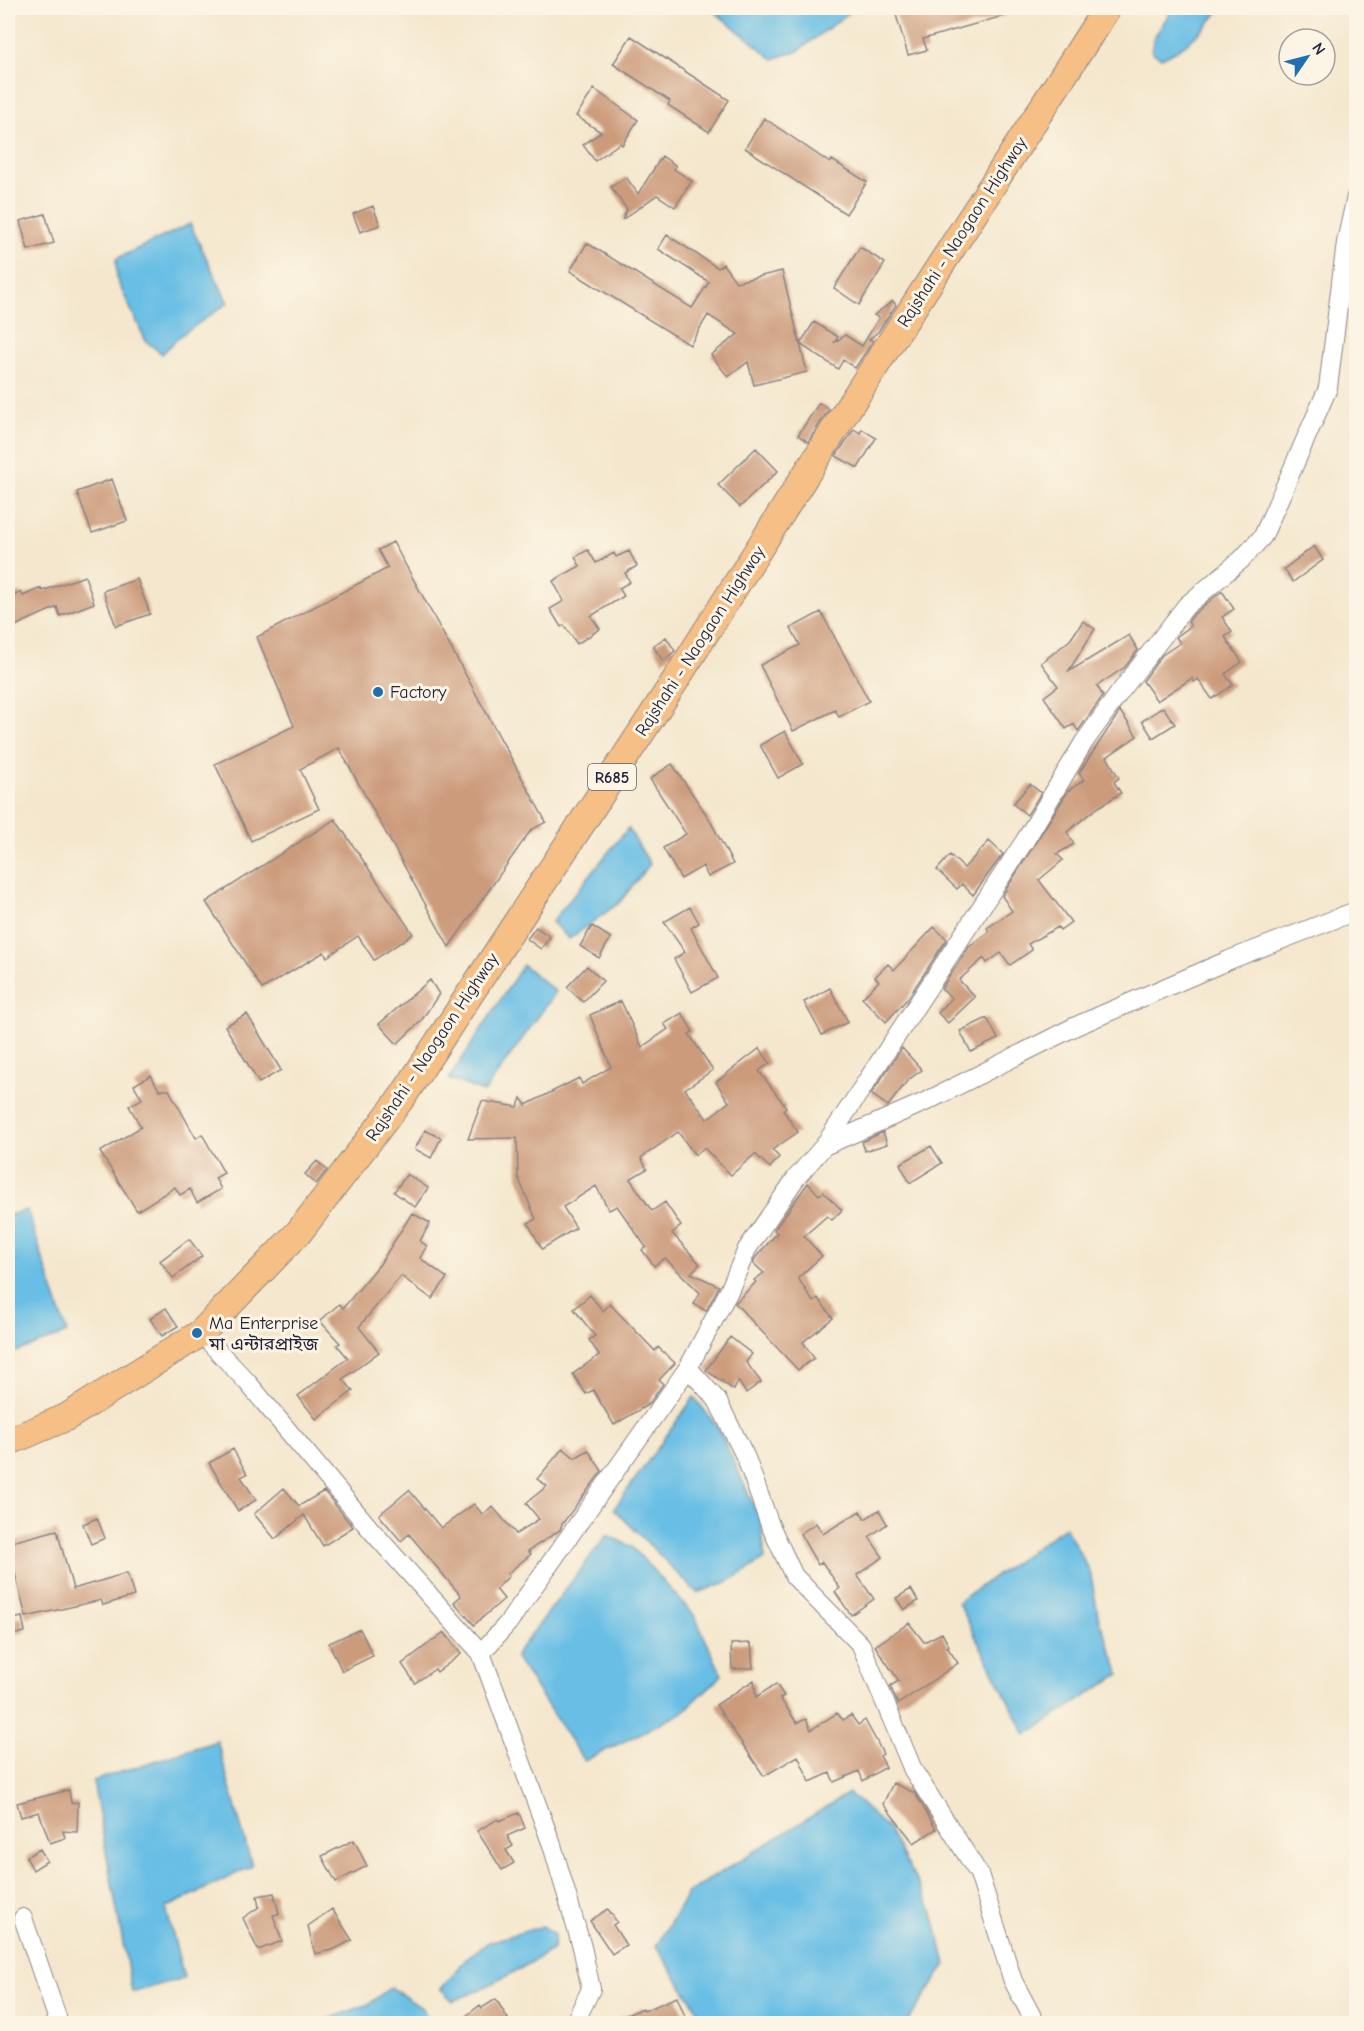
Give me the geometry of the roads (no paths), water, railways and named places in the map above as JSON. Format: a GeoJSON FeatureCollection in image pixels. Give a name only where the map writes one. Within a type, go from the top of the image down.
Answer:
{"type":"FeatureCollection","features":[{"type":"Feature","properties":{"kind":"main road","name":"Rajshahi - Naogaon Highway"},"geometry":{"type":"LineString","coordinates":[[8,1442],[67,1417],[201,1333],[299,1232],[403,1096],[674,684],[850,405],[1107,8]]}},
{"type":"Feature","properties":{"kind":"street"},"geometry":{"type":"LineString","coordinates":[[481,1653],[507,1623],[688,1368],[729,1291],[747,1249],[796,1178],[824,1146],[1026,838],[1084,742],[1186,606],[1263,536],[1328,388],[1346,242],[1356,197]]}},
{"type":"Feature","properties":{"kind":"street"},"geometry":{"type":"LineString","coordinates":[[824,1146],[927,1101],[1076,1026],[1229,960],[1356,911]]}},
{"type":"Feature","properties":{"kind":"street"},"geometry":{"type":"LineString","coordinates":[[201,1333],[248,1383],[371,1530],[481,1653],[552,1845],[582,1947],[591,1989],[574,2024]]}},
{"type":"Feature","properties":{"kind":"street"},"geometry":{"type":"LineString","coordinates":[[688,1368],[717,1400],[747,1458],[770,1525],[794,1576],[861,1645],[913,1770],[980,1874],[1013,1981],[1036,2024]]}},
{"type":"Feature","properties":{"kind":"street"},"geometry":{"type":"LineString","coordinates":[[23,1918],[57,2017],[54,2024]]}},
{"type":"Feature","properties":{"kind":"water"},"geometry":{"type":"Polygon","coordinates":[[[710,8],[855,8],[798,51],[773,59],[710,8]]]}},
{"type":"Feature","properties":{"kind":"water"},"geometry":{"type":"Polygon","coordinates":[[[1173,8],[1221,8],[1195,37],[1179,49],[1161,58],[1152,52],[1153,39],[1173,8]]]}},
{"type":"Feature","properties":{"kind":"water"},"geometry":{"type":"Polygon","coordinates":[[[190,224],[228,303],[180,336],[162,354],[146,341],[117,280],[116,259],[190,224]]]}},
{"type":"Feature","properties":{"kind":"water"},"geometry":{"type":"Polygon","coordinates":[[[628,828],[650,864],[619,903],[569,939],[552,922],[628,828]]]}},
{"type":"Feature","properties":{"kind":"water"},"geometry":{"type":"Polygon","coordinates":[[[523,965],[556,992],[484,1092],[449,1079],[523,965]]]}},
{"type":"Feature","properties":{"kind":"water"},"geometry":{"type":"Polygon","coordinates":[[[27,1210],[67,1333],[8,1355],[8,1215],[27,1210]]]}},
{"type":"Feature","properties":{"kind":"water"},"geometry":{"type":"Polygon","coordinates":[[[694,1397],[718,1428],[761,1521],[765,1559],[727,1582],[697,1593],[614,1509],[694,1397]]]}},
{"type":"Feature","properties":{"kind":"water"},"geometry":{"type":"Polygon","coordinates":[[[1065,1527],[1090,1571],[1099,1620],[1120,1674],[1026,1735],[958,1602],[1065,1527]]]}},
{"type":"Feature","properties":{"kind":"water"},"geometry":{"type":"Polygon","coordinates":[[[607,1535],[632,1547],[694,1615],[722,1675],[682,1713],[584,1761],[515,1656],[607,1535]]]}},
{"type":"Feature","properties":{"kind":"water"},"geometry":{"type":"Polygon","coordinates":[[[217,1741],[252,1866],[166,1908],[184,1978],[132,1992],[93,1781],[217,1741]]]}},
{"type":"Feature","properties":{"kind":"water"},"geometry":{"type":"Polygon","coordinates":[[[849,1793],[888,1829],[932,1910],[946,1964],[907,2023],[706,2023],[656,1946],[689,1892],[849,1793]]]}},
{"type":"Feature","properties":{"kind":"water"},"geometry":{"type":"Polygon","coordinates":[[[543,1926],[554,1934],[553,1949],[529,1964],[453,2001],[441,1989],[468,1957],[489,1942],[543,1926]]]}},
{"type":"Feature","properties":{"kind":"water"},"geometry":{"type":"Polygon","coordinates":[[[391,1987],[423,2009],[429,2023],[318,2023],[369,2004],[391,1987]]]}},
{"type":"Feature","properties":{"kind":"place","name":"Factory"},"geometry":{"type":"Point","coordinates":[378,692]}},
{"type":"Feature","properties":{"kind":"place","name":"Ma Enterprise মা এন্টারপ্রাইজ"},"geometry":{"type":"Point","coordinates":[197,1333]}}]}
